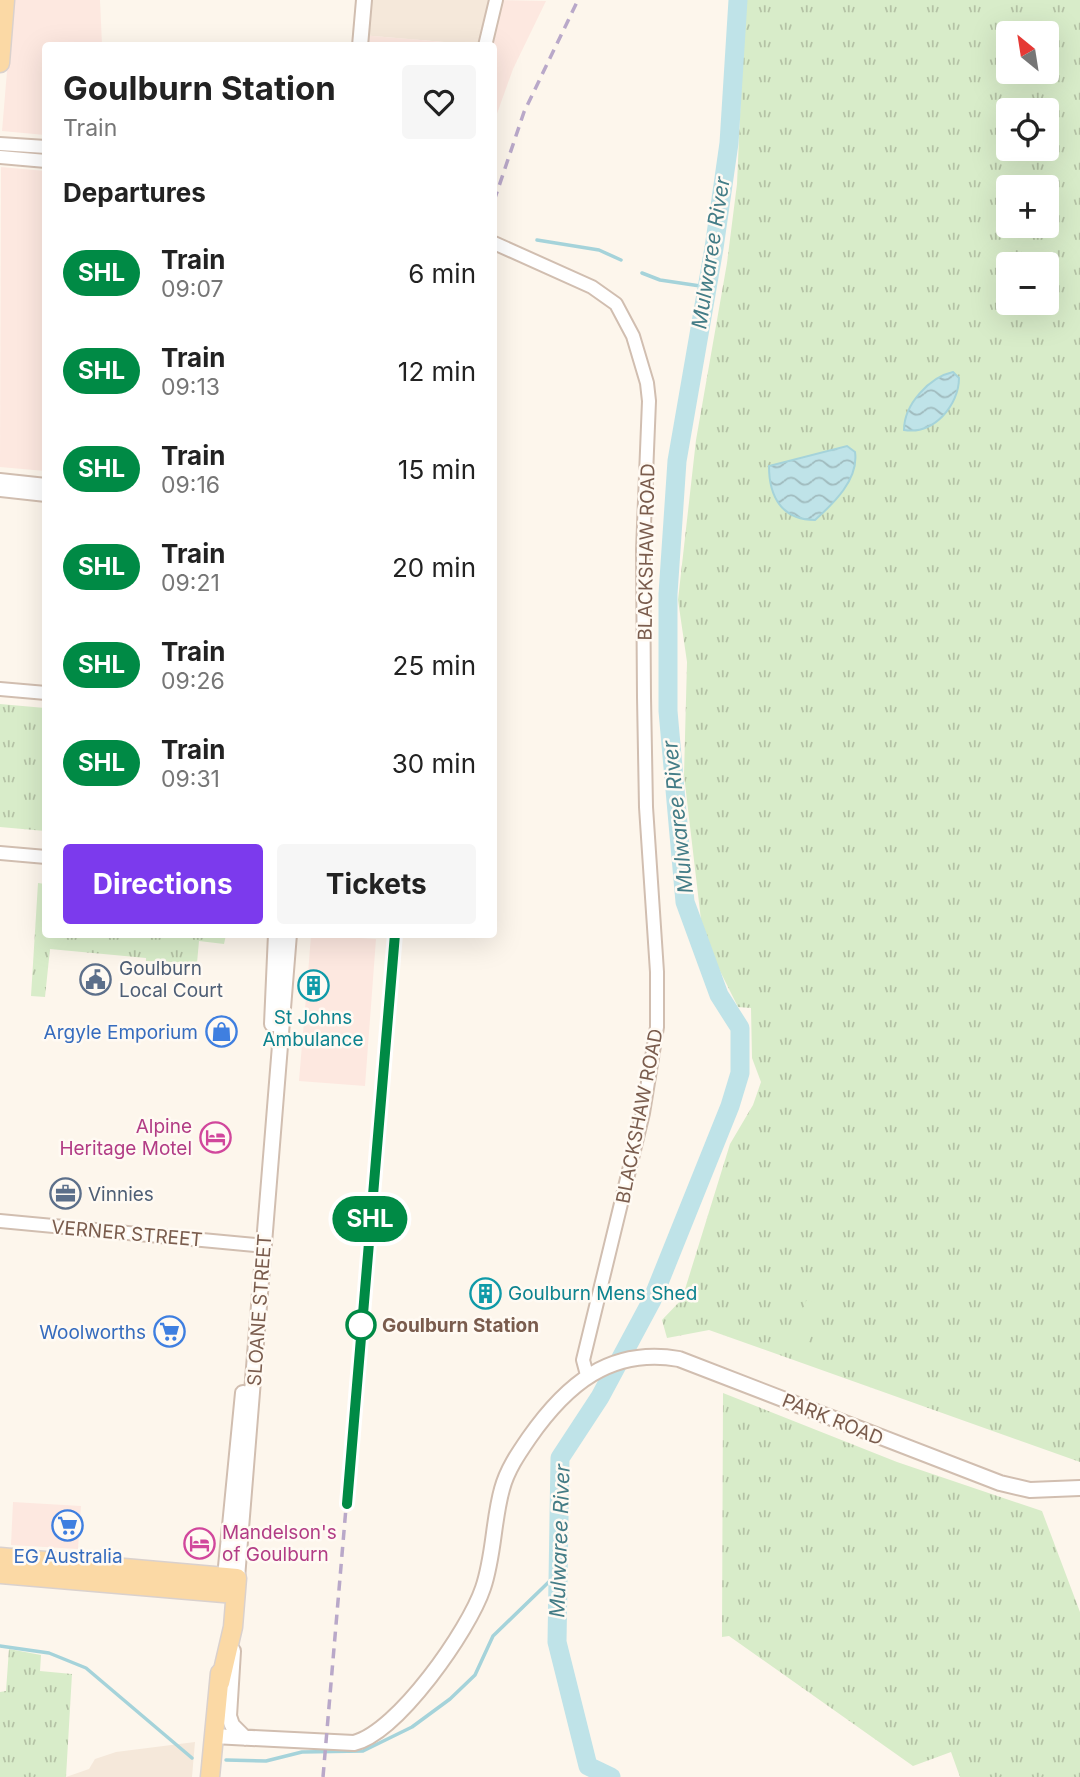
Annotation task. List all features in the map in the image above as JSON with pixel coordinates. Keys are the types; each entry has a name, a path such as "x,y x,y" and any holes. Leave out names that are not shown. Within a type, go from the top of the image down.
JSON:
{"main road":[{"path":"0,63 5,0"},
{"path":"0,1557 80,1572 230,1586"},
{"path":"0,1574 80,1572"},
{"name":"SLOANE STREET","path":"220,1683 233,1628 230,1586"},
{"name":"SLOANE STREET","path":"209,1777 230,1586"}],"street":[{"path":"360,42 363,0"},
{"path":"486,42 496,0"},
{"path":"0,144 42,147"},
{"path":"0,157 42,161"},
{"name":"BLACKSHAW ROAD","path":"497,244 592,287 619,308 631,330 642,364 649,411 644,531 644,697 647,820 657,972 657,1027 643,1113 583,1360 587,1375"},
{"name":"BLACKSHAW ROAD","path":"497,251 536,267 547,268"},
{"path":"0,480 42,485"},
{"path":"0,490 42,495"},
{"path":"0,689 42,693"},
{"path":"0,853 42,857"},
{"name":"SLOANE STREET","path":"230,1586 271,1049 286,938"},
{"name":"SLOANE STREET","path":"230,1586 286,938"},
{"name":"VERNER STREET","path":"0,1221 255,1245"},
{"name":"PARK ROAD","path":"587,1375 638,1359 668,1357 691,1363 1000,1483 1030,1490 1080,1488"},
{"path":"214,1736 354,1743 369,1738 397,1716 432,1671 477,1602 487,1574 502,1490 511,1466 563,1395 587,1375"},
{"path":"233,1628 229,1716 232,1725 245,1738"}],"shaded area":[{"path":"13,0 100,0 102,42 42,42 42,135 2,131"},
{"path":"364,0 496,0 481,42 444,42 361,35"},
{"path":"496,0 546,1 513,69 497,114 497,42 486,42"},
{"path":"361,35 444,42 360,42"},
{"path":"1,167 42,171 42,471 0,467"},
{"path":"311,938 376,939 365,1086 299,1081 306,997 319,997 321,975 308,974"},
{"name":"EG Australia","path":"13,1502 81,1506 78,1549 11,1545"},
{"path":"195,1742 192,1777 66,1777 89,1769 95,1759 116,1752"}],"green space":[{"path":"745,0 1080,0 1080,1462 709,1330 667,1338 662,1320 682,1299 730,1144 753,1105 761,1082 752,1058 751,1008 738,1007 703,937 684,775 687,662 678,600 696,440 727,263 737,184"},
{"path":"0,704 42,708 42,831 0,827"},
{"path":"38,883 42,884 42,938 225,938 224,944 199,941 197,963 146,961 146,958 50,949 45,997 31,996"},
{"path":"807,1299 823,1306 804,1354 788,1347"},
{"path":"723,1393 897,1462 1042,1511 1080,1612 1080,1777 960,1777 951,1752 913,1766 729,1636 722,1637"},
{"path":"9,1649 41,1655 40,1671 72,1674 66,1777 0,1777 0,1692 6,1691"}],"water":[{"path":"953,372 959,378 950,408 935,423 925,428 904,430 908,411 920,393 936,380"},
{"path":"847,446 855,452 853,472 844,490 815,520 794,516 780,505 772,488 769,466"}],"waterway":[{"name":"Mulwaree River","path":"611,1777 588,1766 557,1642 560,1458 600,1397 652,1300 730,1106 740,1073 740,1028 719,995 685,902 668,711 668,594 677,461 714,248 729,143 738,0"},
{"path":"537,240 599,250 621,260"},
{"path":"642,273 660,280 707,287"},
{"path":"226,1760 266,1761 302,1752 363,1751 412,1727 450,1699 475,1675 493,1636 558,1573"},
{"path":"0,1646 49,1653 86,1668 192,1758"}],"railway":[{"path":"497,192 524,112 578,0"},
{"path":"323,1777 395,938"}],"train":[{"name":"SHL","path":"347,1504 395,938"}],"place":[{"name":"Goulburn Local Court","path":"96,979"},
{"name":"St Johns Ambulance","path":"313,986"},
{"name":"Argyle Emporium","path":"221,1032"},
{"name":"Alpine Heritage Motel","path":"215,1137"},
{"name":"Vinnies","path":"65,1194"},
{"name":"Goulburn Mens Shed","path":"485,1293"},
{"name":"Goulburn Station","path":"361,1325"},
{"name":"Woolworths","path":"169,1332"},
{"name":"EG Australia","path":"68,1525"},
{"name":"Mandelson's of Goulburn","path":"199,1543"}]}
